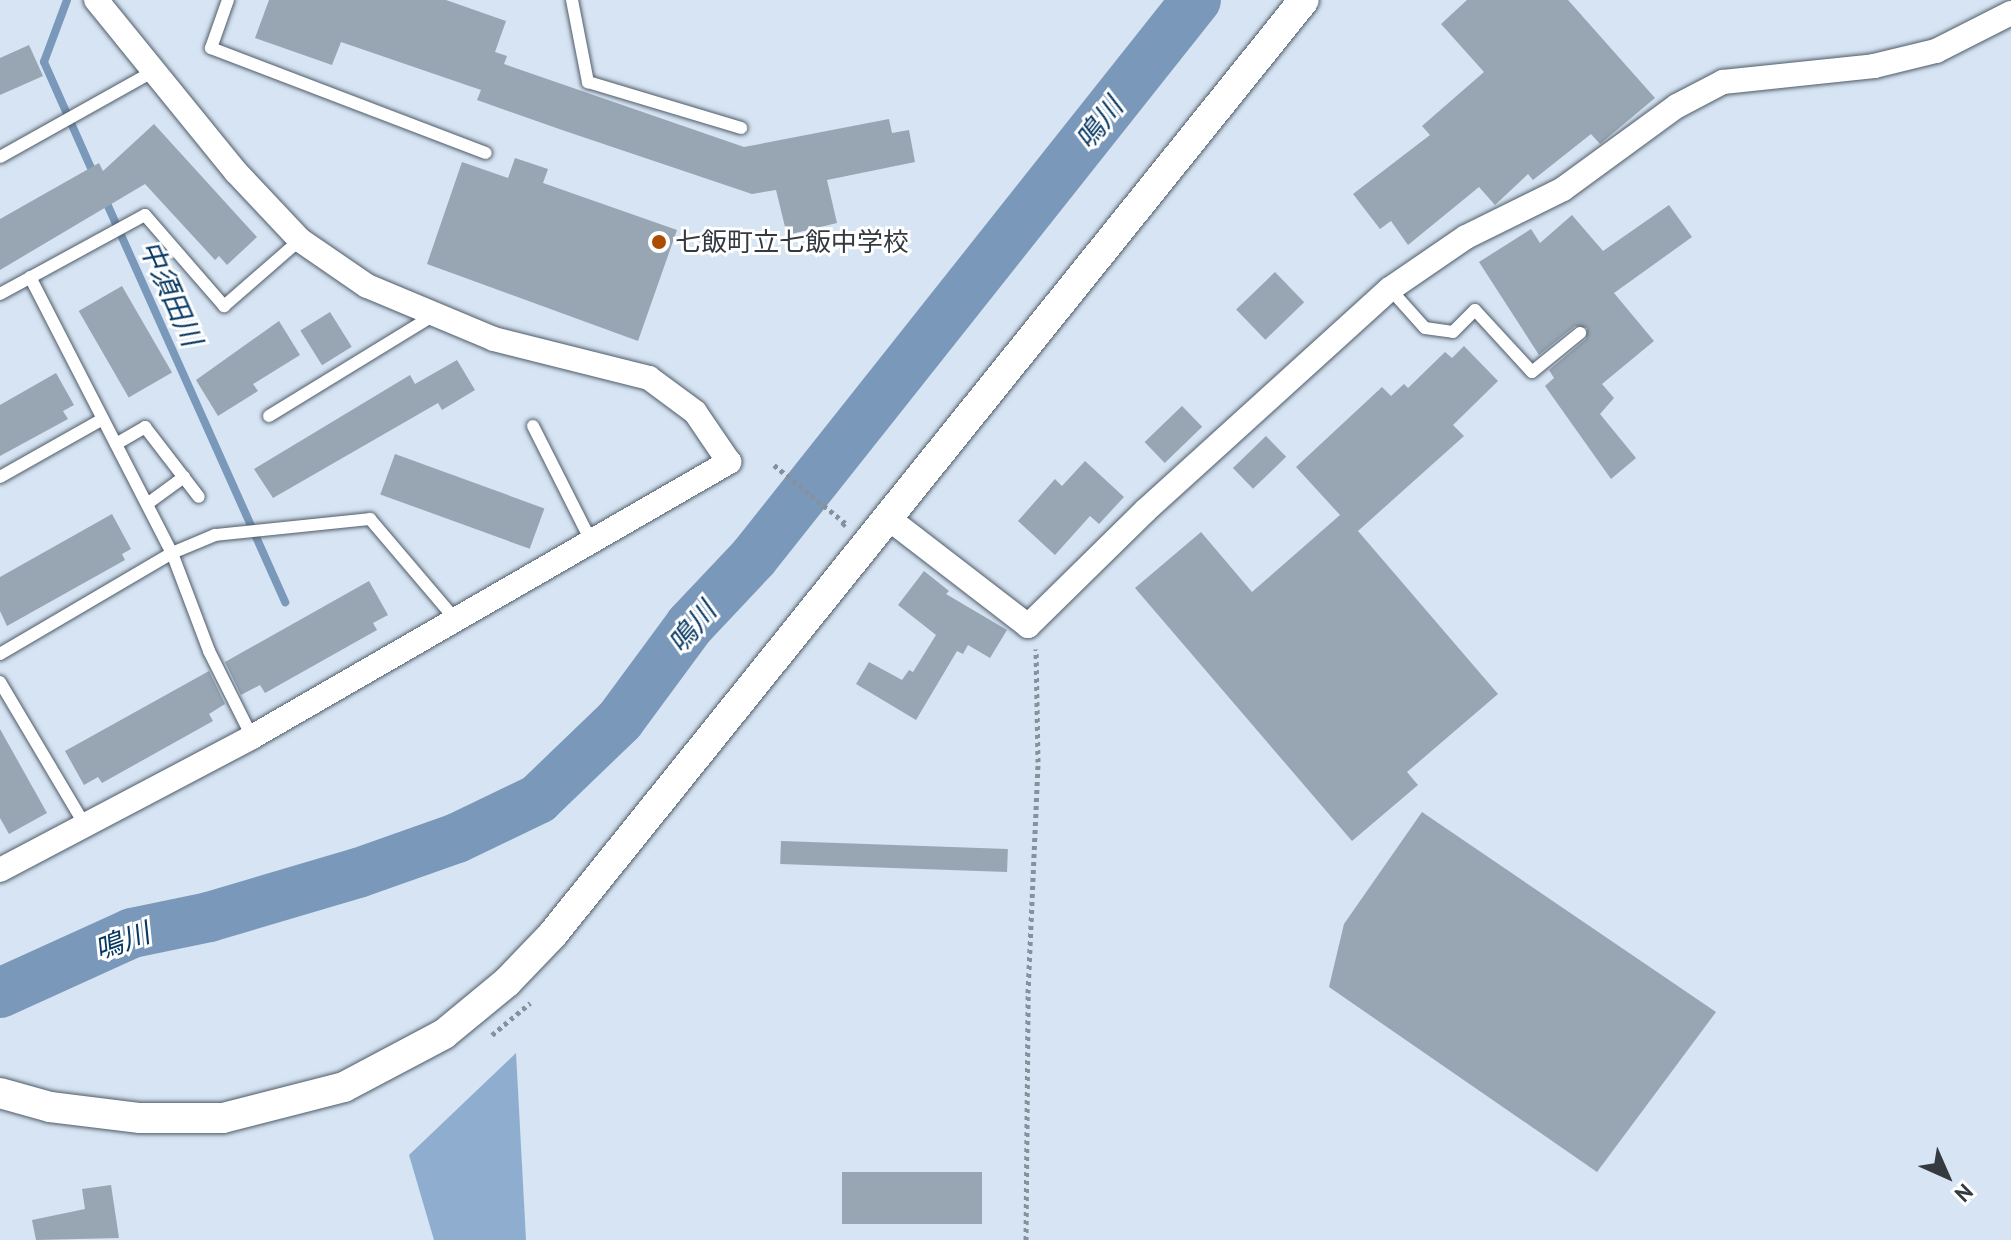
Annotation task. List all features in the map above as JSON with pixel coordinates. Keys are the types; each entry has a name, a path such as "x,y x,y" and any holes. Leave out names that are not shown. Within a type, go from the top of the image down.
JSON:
{"street":[{"path":"0,870 252,737 729,462 695,412 649,378 494,339 367,286 300,240 96,0"},
{"path":"0,1093 50,1107 140,1118 223,1118 344,1087 444,1034 507,982 553,934 1304,0"},
{"path":"888,518 1028,626 1146,510 1390,289 1466,237 1563,189 1677,106 1723,82 1874,66 1936,51 2011,13"}],"lane":[{"path":"228,0 211,48 486,153"},
{"path":"572,0 588,82 741,128"},
{"path":"0,157 154,71"},
{"path":"0,294 145,215 224,306 300,240"},
{"path":"30,277 172,553 209,651 252,737"},
{"path":"1390,289 1425,328 1453,332 1475,310 1532,372 1580,333"},
{"path":"269,416 434,315"},
{"path":"0,477 103,419"},
{"path":"533,426 591,541"},
{"path":"116,444 145,427 199,497"},
{"path":"147,504 184,477"},
{"path":"0,654 172,553 215,535 370,519 455,619"},
{"path":"0,682 85,825"}],"path":[{"path":"774,465 845,523 840,534 853,522"},
{"path":"1026,1240 1040,661 1028,626"}],"shaded area":[{"path":"516,1053 526,1240 434,1240 409,1155"}],"building":[{"path":"269,0 446,0 506,21 495,52 507,56 504,64 744,147 889,119 892,133 909,130 915,162 827,180 837,223 787,235 776,190 752,194 562,130 477,100 481,90 341,42 332,65 255,38"},
{"path":"1467,0 1568,0 1655,98 1600,144 1591,134 1533,180 1528,174 1495,205 1479,187 1408,245 1391,221 1380,229 1353,194 1430,135 1422,126 1484,72 1441,24"},
{"path":"29,45 43,76 0,95 0,58"},
{"path":"154,124 257,237 227,265 219,256 215,260 145,184 0,270 0,219 99,163 103,171"},
{"path":"515,158 548,169 543,183 677,230 638,341 427,264 462,162 508,178"},
{"path":"1669,205 1692,237 1614,293 1654,341 1602,384 1614,398 1600,414 1636,458 1611,479 1545,386 1554,378 1549,370 1586,339 1587,328 1575,326 1539,355 1479,262 1531,229 1540,243 1572,215 1603,251"},
{"path":"1275,272 1304,302 1265,340 1236,310"},
{"path":"122,286 172,373 129,398 79,311"},
{"path":"330,312 352,347 322,365 300,331"},
{"path":"279,321 300,355 253,384 258,391 218,416 196,380"},
{"path":"1464,346 1498,381 1453,425 1464,436 1358,531 1498,694 1407,772 1418,785 1352,841 1135,588 1201,532 1252,592 1340,515 1296,467 1382,387 1391,396 1404,384 1408,388 1445,352 1452,358"},
{"path":"457,360 475,390 442,410 438,403 273,498 254,469 410,375 415,384"},
{"path":"56,373 74,405 63,411 68,419 0,456 0,405"},
{"path":"1182,406 1202,427 1165,463 1145,442"},
{"path":"1266,436 1286,457 1253,489 1233,468"},
{"path":"395,454 544,508 530,549 380,494"},
{"path":"1085,461 1124,497 1099,524 1090,516 1055,555 1018,521 1055,479 1062,486"},
{"path":"112,514 131,549 122,554 125,560 7,626 0,611 0,577"},
{"path":"924,571 949,591 946,594 1007,630 990,658 968,645 963,654 957,651 916,720 856,684 869,662 902,680 909,670 913,672 936,635 898,605"},
{"path":"369,581 388,615 373,623 377,630 265,693 260,685 241,695 225,662"},
{"path":"209,671 225,704 209,714 213,721 102,783 98,777 84,785 65,751"},
{"path":"0,729 47,813 9,834 0,818"},
{"path":"1422,812 1716,1012 1597,1172 1329,987 1344,924"},
{"path":"781,841 1008,849 1007,872 780,864"},
{"path":"842,1172 982,1172 982,1224 842,1224"},
{"path":"111,1185 119,1238 36,1240 32,1220 85,1209 82,1189"}],"waterway":[{"name":"中須田川","path":"67,0 44,62 95,177"},
{"name":"鳴川","path":"0,993 132,933 209,917 358,873 457,838 538,799 620,720 690,625 754,557 1196,0"},
{"name":"中須田川","path":"104,197 285,602"}],"place":[{"name":"七飯町立七飯中学校","path":"659,242"}]}
